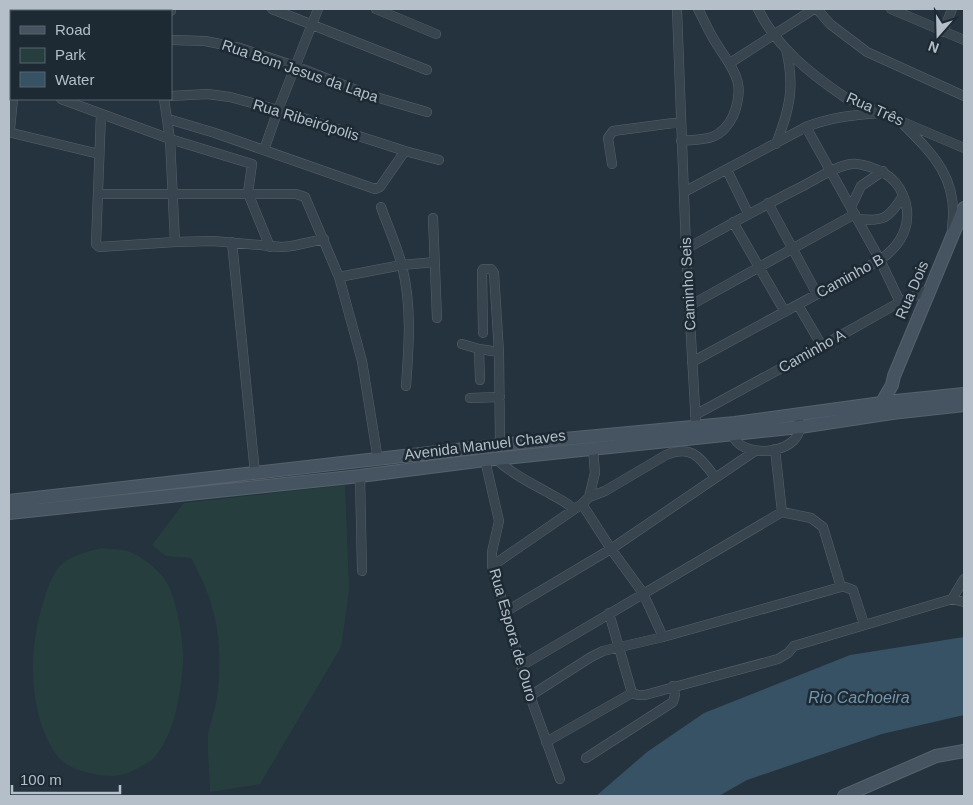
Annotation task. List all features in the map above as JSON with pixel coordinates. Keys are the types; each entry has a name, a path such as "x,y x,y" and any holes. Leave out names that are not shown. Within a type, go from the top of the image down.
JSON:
{"main road":[{"name":"Rua Dois","path":"881,404 892,385 894,376 964,208"},
{"path":"892,385 894,407"},
{"name":"Avenida Manuel Chaves","path":"9,513 360,476 593,448 798,421 894,407 964,394"},
{"name":"Avenida Manuel Chaves","path":"798,421 881,404 894,407 964,405"},
{"name":"Avenida Manuel Chaves","path":"9,501 500,446 696,420 735,429"},
{"path":"844,796 936,756 964,751"}],"street":[{"path":"272,9 427,70"},
{"path":"264,150 318,9"},
{"path":"376,9 436,34"},
{"name":"Caminho Seis","path":"676,9 686,250 696,420"},
{"path":"681,141 711,138 726,128 732,120 737,105 738,90 736,76 698,9"},
{"name":"Rua Três","path":"758,9 786,49 846,98 964,148"},
{"path":"730,63 815,9 830,24 867,52 964,96"},
{"path":"891,9 964,40"},
{"path":"943,32 952,9"},
{"name":"Rua Bom Jesus da Lapa","path":"172,40 205,41 240,48 295,66 370,95 427,112"},
{"path":"776,144 785,121 791,91 791,70 786,49"},
{"name":"Rua Ribeirópolis","path":"172,96 220,95 278,110 439,160"},
{"path":"13,100 10,129 12,133 99,154"},
{"path":"64,100 101,114 169,128 215,133 373,189 379,188 405,151"},
{"path":"164,100 169,128 175,242"},
{"path":"684,192 806,127 825,119 882,113"},
{"path":"101,114 96,244 99,247 175,242 232,242 270,247 292,246 324,239"},
{"path":"898,119 927,147 949,181 954,213 950,241"},
{"path":"612,164 608,138 612,132 681,122"},
{"path":"806,127 880,260 900,302"},
{"path":"169,128 252,164 248,193 270,247"},
{"name":"Caminho B","path":"686,250 748,213 830,171 851,164 859,164 883,172 891,177 903,196 907,214 904,230 892,252 692,362"},
{"path":"727,170 748,213"},
{"path":"689,306 794,249 854,213 861,186 883,172"},
{"path":"98,194 248,193 296,194 305,197 339,277 362,361 378,460"},
{"path":"854,213 871,221 880,220 889,216 903,196"},
{"path":"768,203 818,294"},
{"path":"381,208 402,265 408,303 409,328 406,386"},
{"path":"432,218 437,318"},
{"path":"733,222 785,312"},
{"path":"232,242 255,473"},
{"path":"339,277 402,265 434,262"},
{"path":"483,333 482,270 490,268 494,273 499,352 500,446"},
{"name":"Caminho A","path":"696,420 900,302 929,290"},
{"path":"798,305 822,346"},
{"path":"462,344 499,352"},
{"path":"479,349 480,380"},
{"path":"470,398 500,397"},
{"path":"735,429 736,441 742,446 755,451 775,450 793,441 798,435 798,421"},
{"path":"589,497 595,473 593,448"},
{"path":"492,566 578,507 589,497 605,491 666,454 684,450 698,456 716,477"},
{"path":"775,450 782,512"},
{"path":"505,612 610,549 755,451"},
{"path":"491,459 550,494 578,507 643,593 663,637"},
{"name":"Rua Espora de Ouro","path":"491,459 499,522 492,552 492,566 530,696 560,779"},
{"path":"360,476 362,571"},
{"path":"521,666 782,512 811,518 824,527 840,587"},
{"path":"952,599 964,579"},
{"path":"530,696 591,656 603,651 663,637 840,587 853,590 864,624"},
{"path":"546,742 632,693 642,695 778,659 788,653 794,646 952,599 964,602"},
{"path":"609,613 632,693"},
{"path":"586,758 673,702 675,695 673,686"}],"green space":[{"path":"345,485 349,591 341,647 260,784 210,792 208,735 217,698 220,660 216,625 207,592 191,558 166,556 152,545 184,503"},
{"path":"101,548 124,550 135,554 151,565 164,578 176,606 183,653 181,686 176,712 161,748 154,758 133,771 112,776 80,770 61,761 48,740 40,721 33,680 35,638 52,578 60,566 69,559"}],"water":[{"name":"Rio Cachoeira","path":"964,637 964,715 882,734 747,780 719,796 596,796 647,752 704,713 850,655"}]}
